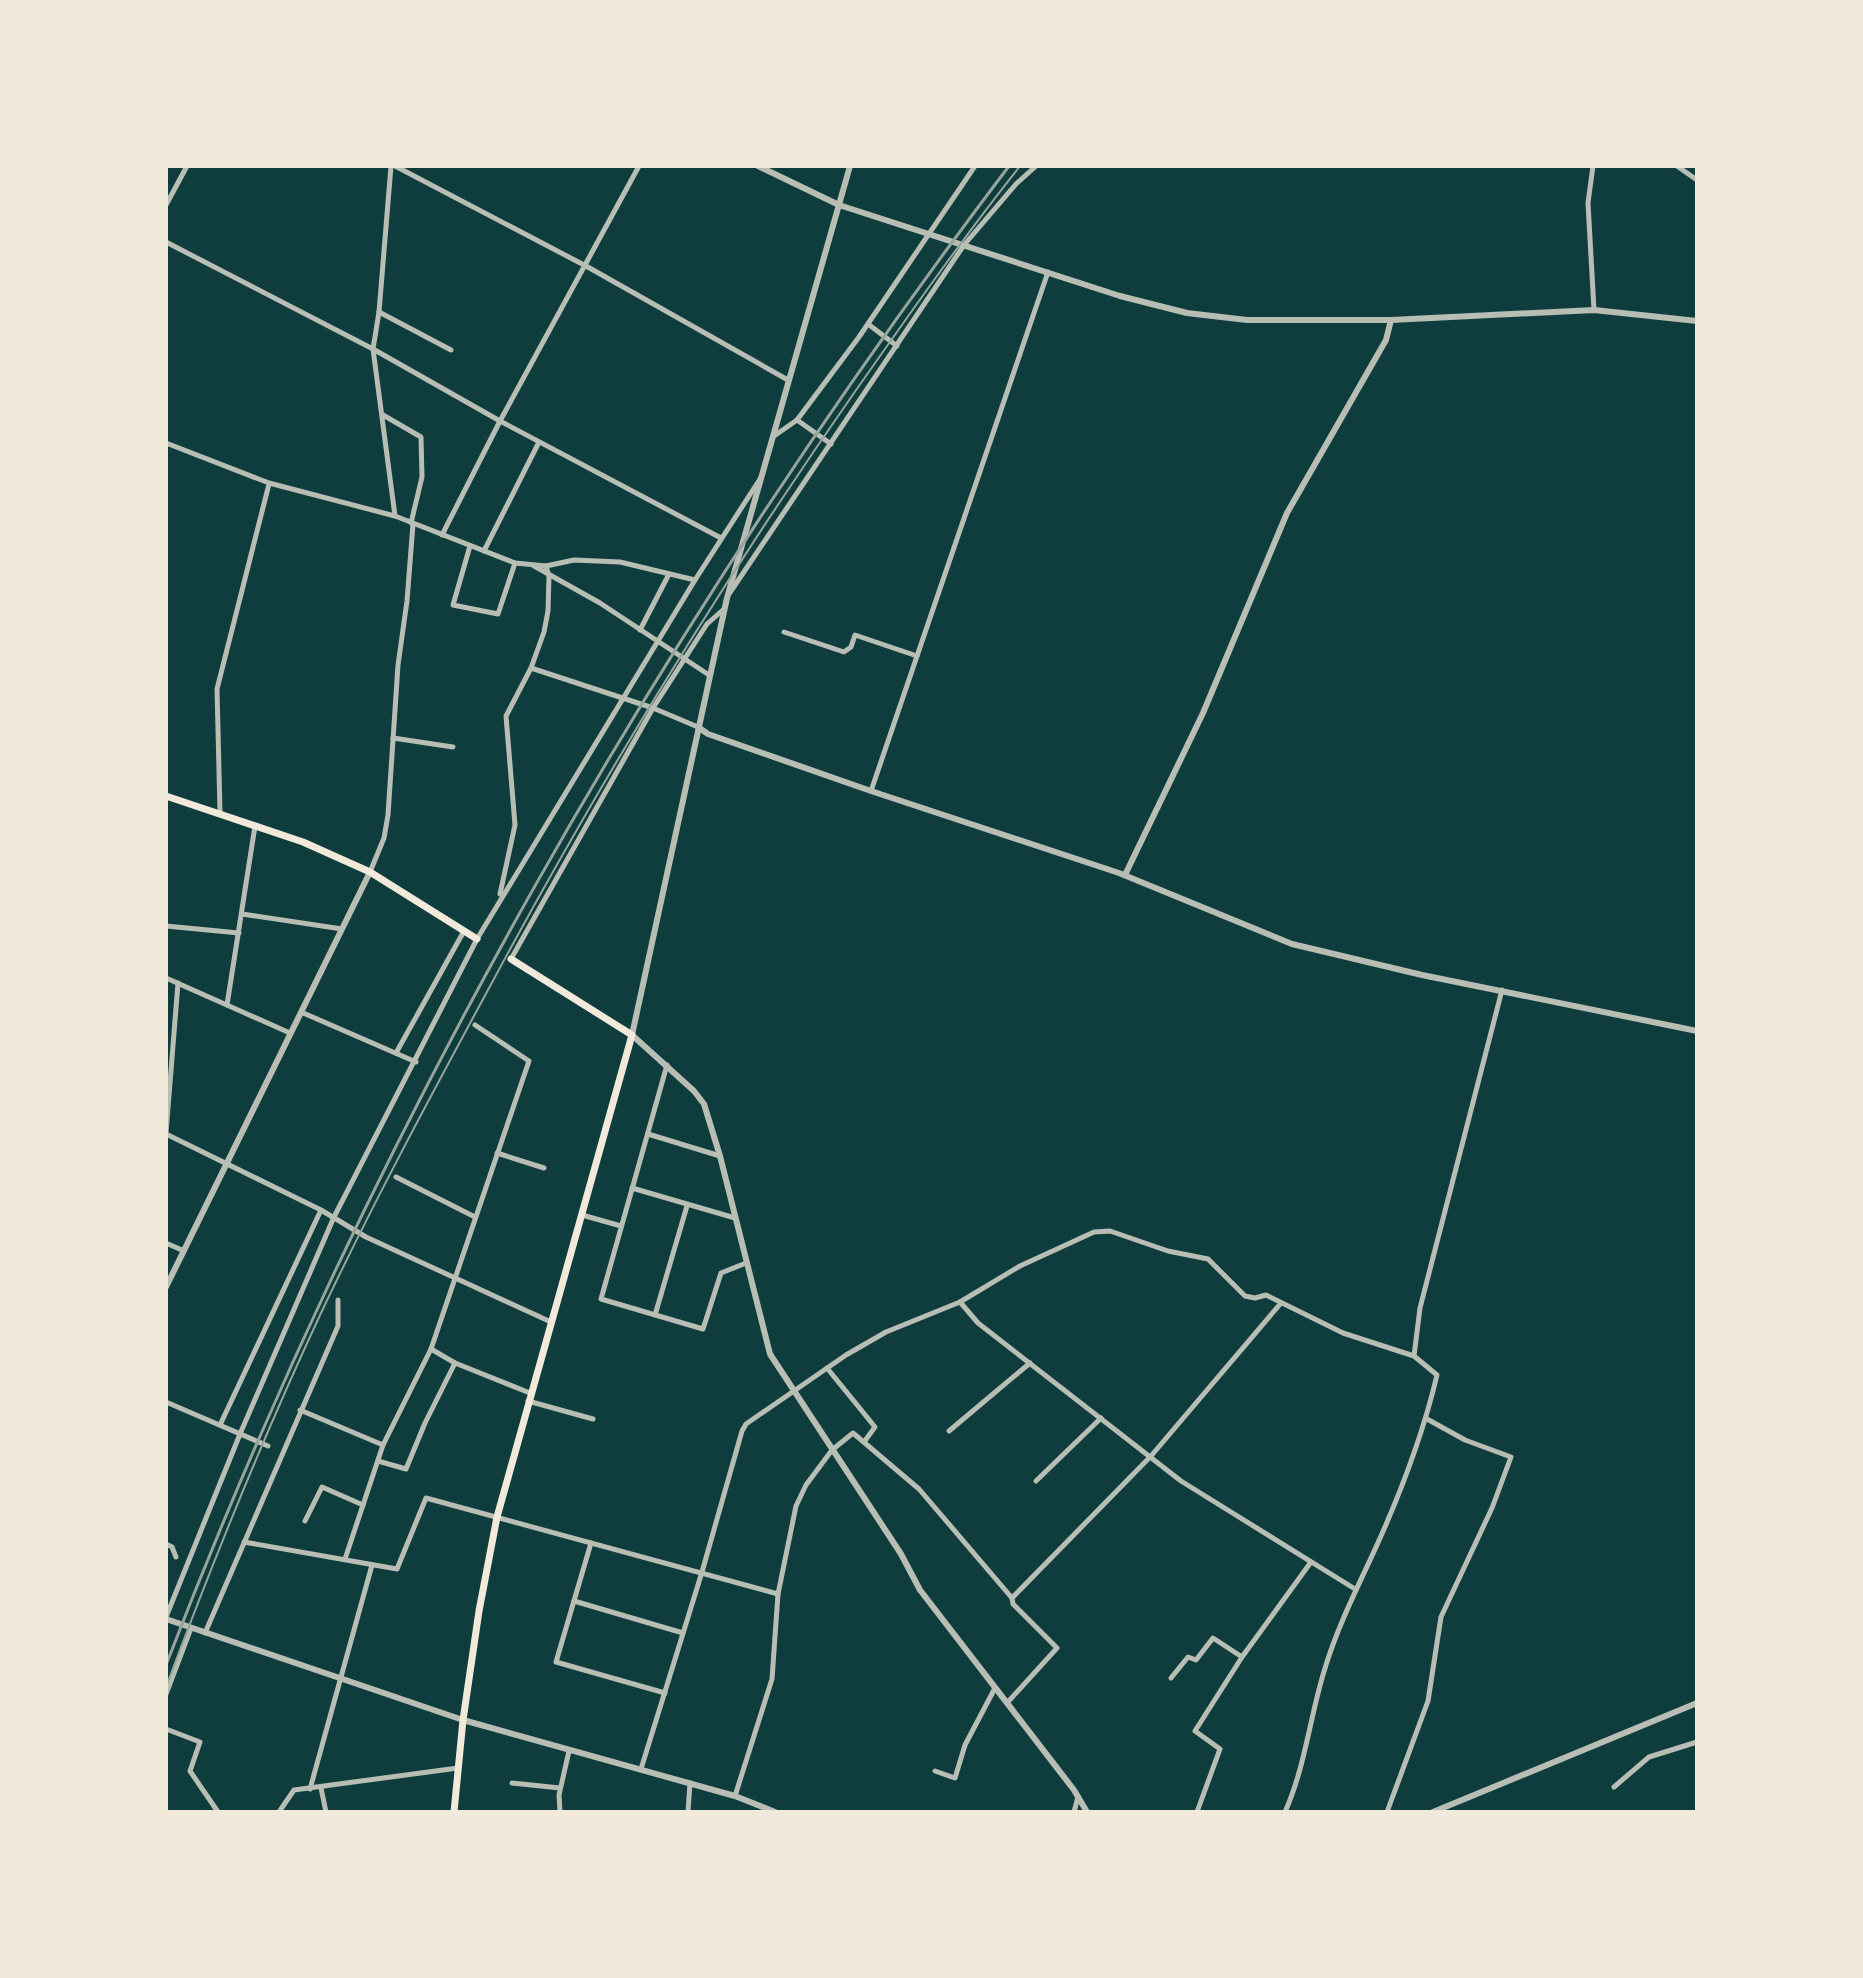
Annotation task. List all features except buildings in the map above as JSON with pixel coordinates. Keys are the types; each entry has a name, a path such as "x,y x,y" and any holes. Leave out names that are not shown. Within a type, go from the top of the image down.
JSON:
{"main road":[{"path":"166,796 303,842 370,872 477,939"},
{"path":"454,1812 463,1720 497,1517 632,1035 511,959"}],"street":[{"path":"166,205 187,166"},
{"path":"395,516 373,349 393,166 586,266 788,380"},
{"path":"442,535 500,421 639,166"},
{"path":"758,166 839,205 1147,304 1217,318 1391,320 1594,310 1697,321"},
{"path":"850,166 724,608 632,1035 667,1065 704,1104 770,1354 901,1554 920,1590 1087,1812"},
{"path":"773,436 797,420 868,324 975,166"},
{"path":"727,598 964,245 1016,184 1036,166"},
{"path":"1593,166 1588,203 1594,310"},
{"path":"1677,166 1697,180"},
{"path":"166,242 373,349 500,421 721,538"},
{"path":"871,791 1048,272"},
{"path":"379,312 451,350"},
{"path":"1125,875 1203,713 1287,513 1386,340 1391,320"},
{"path":"868,324 897,346"},
{"path":"166,1287 384,838 412,523 422,477 421,437 383,415"},
{"path":"797,420 831,444"},
{"path":"484,551 539,442"},
{"path":"166,443 269,483 395,516 515,563 546,566 574,560 620,562 695,580"},
{"path":"763,474 657,641 477,939 334,1217 240,1434 166,1618 463,1720 735,1796 775,1812"},
{"path":"220,812 217,689 269,483"},
{"path":"470,546 453,605 498,614 515,563"},
{"path":"533,566 600,603 709,675"},
{"path":"498,901 515,825 506,716 531,668 544,632 549,576 546,566"},
{"path":"640,630 669,574"},
{"path":"511,959 653,708 707,624 724,608"},
{"path":"784,632 844,652 851,647 855,635 917,656"},
{"path":"531,668 653,708 708,734 871,791 1125,875 1292,944 1422,975 1697,1031"},
{"path":"393,738 453,747"},
{"path":"227,1005 255,825"},
{"path":"242,914 342,929"},
{"path":"166,926 239,933"},
{"path":"396,1053 465,931"},
{"path":"166,978 290,1033"},
{"path":"178,983 166,1133 321,1210 366,1237 551,1322"},
{"path":"1414,1356 1420,1308 1502,990"},
{"path":"301,1012 416,1062"},
{"path":"345,1559 383,1445 431,1349 529,1061 475,1025"},
{"path":"667,1065 601,1299 703,1329 721,1273 746,1263"},
{"path":"648,1134 720,1156"},
{"path":"497,1153 544,1168"},
{"path":"396,1177 475,1217"},
{"path":"632,1188 735,1218"},
{"path":"655,1315 687,1206"},
{"path":"220,1425 321,1210"},
{"path":"582,1215 621,1226"},
{"path":"641,1769 746,1424 886,1332 960,1302 1020,1266 1094,1232 1110,1231 1168,1251 1208,1259 1245,1296 1255,1298 1266,1295 1343,1333 1414,1356 1437,1375 1427,1419 1382,1535 1355,1589 1325,1666 1302,1766 1285,1812"},
{"path":"166,1243 184,1251"},
{"path":"205,1633 338,1326 338,1300"},
{"path":"960,1302 978,1323 1181,1481 1355,1589"},
{"path":"1012,1598 1151,1456 1281,1303"},
{"path":"431,1349 529,1397 593,1419"},
{"path":"378,1461 406,1469 455,1363"},
{"path":"949,1431 1030,1363"},
{"path":"827,1368 875,1427 864,1442"},
{"path":"166,1402 268,1446"},
{"path":"300,1410 383,1445"},
{"path":"1036,1481 1101,1418"},
{"path":"1387,1812 1428,1701 1441,1617 1492,1508 1511,1457 1465,1440 1427,1419"},
{"path":"735,1796 772,1679 778,1594 796,1506 806,1485 832,1450 853,1433 919,1489 1012,1598 1013,1604 1057,1648 1007,1703"},
{"path":"305,1521 322,1487 363,1505"},
{"path":"244,1542 397,1569 426,1498 778,1594"},
{"path":"591,1543 556,1662 665,1693"},
{"path":"166,1544 172,1547 176,1557"},
{"path":"1197,1812 1220,1749 1195,1731 1242,1657 1311,1562"},
{"path":"310,1789 372,1565"},
{"path":"574,1601 683,1633"},
{"path":"166,1694 191,1628"},
{"path":"1171,1678 1188,1657 1196,1660 1213,1638 1242,1657"},
{"path":"935,1771 955,1778 965,1745 995,1688"},
{"path":"1433,1812 1449,1809 1697,1703"},
{"path":"166,1729 200,1742 190,1771 218,1812"},
{"path":"1614,1787 1649,1757 1697,1742"},
{"path":"560,1812 560,1788 569,1751"},
{"path":"279,1812 294,1790 458,1768"},
{"path":"512,1783 560,1788"},
{"path":"688,1812 690,1783"},
{"path":"321,1788 326,1812"},
{"path":"1074,1812 1078,1797"}],"tram line":[{"path":"166,1687 240,1498 321,1313 406,1144 578,827 711,607 805,464 956,250 1020,166"}],"railway":[{"path":"166,1665 247,1465 336,1269 432,1075 535,886 644,700 760,518 882,340 1009,166"}]}
